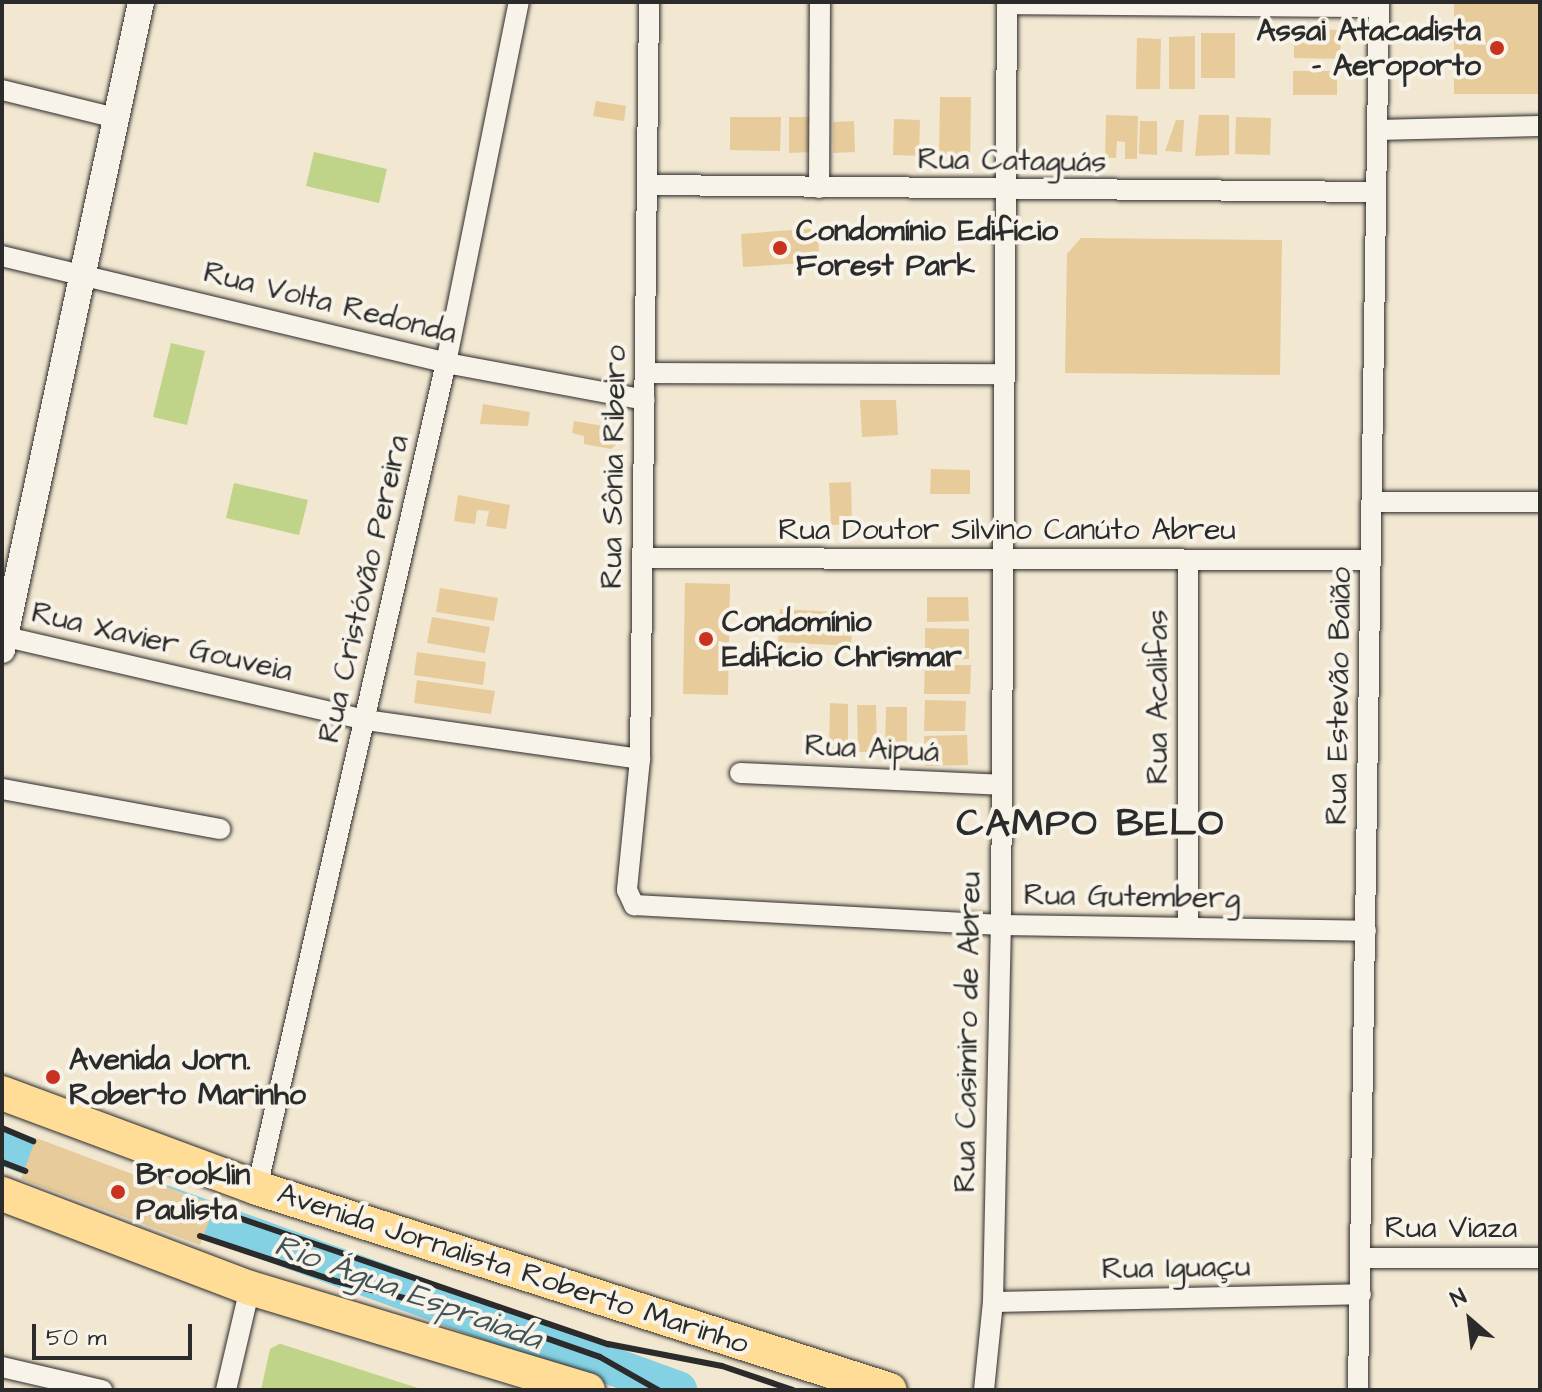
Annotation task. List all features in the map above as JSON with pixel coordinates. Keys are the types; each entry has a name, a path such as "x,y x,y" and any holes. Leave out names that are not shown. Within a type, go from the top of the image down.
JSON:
{"main road":[{"name":"Avenida Jornalista Roberto Marinho","path":"2,1093 257,1188 890,1390"},
{"path":"2,1194 250,1288 588,1390"}],"street":[{"path":"3,641 77,272 141,2"},
{"name":"Rua Cristóvão Pereira","path":"257,1188 446,363 519,2"},
{"name":"Rua Sônia Ribeiro","path":"649,2 640,759 627,890 634,905 658,912"},
{"path":"819,188 820,2"},
{"path":"1007,3 1379,5"},
{"name":"Rua Casimiro de Abreu","path":"984,1390 993,1302 1001,925 1007,3"},
{"name":"Rua Estevão Baião","path":"1358,1390 1379,5"},
{"path":"2,90 112,117"},
{"path":"1377,130 1540,126"},
{"name":"Rua Cataguás","path":"647,185 1006,192 1376,192"},
{"name":"Rua Volta Redonda","path":"2,256 446,363 645,400"},
{"path":"646,373 1005,374"},
{"path":"1372,502 1540,502"},
{"name":"Rua Doutor Silvino Canúto Abreu","path":"643,558 1188,563 1371,560"},
{"name":"Rua Acalifas","path":"1188,563 1188,927"},
{"name":"Rua Xavier Gouveia","path":"3,641 366,720 640,759"},
{"name":"Rua Aipuá","path":"740,773 1002,785"},
{"path":"2,789 220,829"},
{"name":"Rua Gutemberg","path":"658,912 1001,925 1366,931"},
{"name":"Rua Viaza","path":"1361,1258 1540,1258"},
{"path":"226,1390 250,1288"},
{"name":"Rua Iguaçu","path":"993,1302 1361,1294"},
{"path":"2,1367 102,1390"}],"green space":[{"path":"314,152 387,169 379,203 306,186"},
{"path":"171,343 205,351 187,425 153,417"},
{"path":"234,483 308,500 299,535 226,518"},
{"path":"279,1344 424,1390 261,1390 270,1349"}],"building":[{"name":"Assai Atacadista - Aeroporto","path":"1454,2 1540,2 1540,94 1454,94"},
{"path":"1294,29 1341,30 1340,59 1294,58"},
{"path":"1201,33 1235,33 1235,78 1201,78"},
{"path":"1195,36 1195,89 1169,89 1169,37"},
{"path":"1137,38 1161,39 1160,89 1136,89"},
{"path":"1293,71 1337,71 1337,95 1293,95"},
{"path":"940,97 971,97 970,161 939,161"},
{"path":"596,101 626,106 624,121 593,116"},
{"path":"1106,115 1138,116 1137,159 1125,159 1125,142 1117,141 1116,158 1105,158"},
{"path":"1199,115 1229,115 1229,155 1195,156"},
{"path":"730,117 781,117 780,151 730,150"},
{"path":"789,117 813,117 813,152 789,153"},
{"path":"1236,117 1271,118 1270,155 1235,154"},
{"path":"894,119 920,120 919,156 893,155"},
{"path":"1176,120 1184,120 1182,152 1165,151"},
{"path":"854,121 855,152 833,153 833,122"},
{"path":"1140,121 1157,121 1157,155 1139,154"},
{"name":"Condomínio Edifício Forest Park","path":"817,228 820,262 743,267 741,234"},
{"path":"1081,238 1282,240 1280,375 1065,373 1067,254"},
{"path":"860,400 896,400 898,435 862,437"},
{"path":"483,404 530,412 528,426 480,424"},
{"path":"574,421 615,428 619,442 611,449 584,444 584,436 572,433"},
{"path":"931,469 970,470 970,494 930,494"},
{"path":"851,482 852,524 831,525 829,483"},
{"path":"458,495 510,505 506,529 486,526 489,511 477,510 475,524 454,521"},
{"name":"Condomínio Edifício Chrismar","path":"685,583 730,584 728,695 683,694"},
{"path":"440,588 498,598 494,621 436,612"},
{"path":"927,597 968,597 969,621 927,622"},
{"path":"780,609 853,613 851,646 778,642"},
{"path":"432,617 490,627 485,653 427,643"},
{"path":"925,628 969,629 969,659 925,658"},
{"path":"417,652 486,662 483,685 414,675"},
{"path":"925,665 971,665 970,694 924,694"},
{"path":"417,680 495,691 491,714 414,703"},
{"path":"925,700 966,701 965,731 924,731"},
{"path":"830,703 848,704 848,751 829,750"},
{"path":"857,705 876,705 877,752 858,752"},
{"path":"886,707 907,707 907,754 885,754"},
{"path":"967,735 968,765 925,766 924,736"},
{"name":"Brooklin Paulista","path":"36,1138 215,1205 200,1245 21,1179"}],"waterway":[{"name":"Rio Água Espraiada","path":"2,1146 77,1174"},
{"name":"Rio Água Espraiada","path":"161,1203 678,1390"}],"railway":[{"path":"2,1128 33,1141"},
{"path":"2,1162 25,1171"},
{"path":"210,1208 608,1344 722,1366 793,1390"},
{"path":"200,1236 335,1281 494,1320 600,1357 658,1390"}],"place":[{"name":"Assai Atacadista - Aeroporto","path":"1497,48"},
{"name":"Condomínio Edifício Forest Park","path":"780,248"},
{"name":"Condomínio Edifício Chrismar","path":"706,639"},
{"name":"Avenida Jorn. Roberto Marinho","path":"53,1077"},
{"name":"Brooklin Paulista","path":"118,1192"}],"district":[{"name":"CAMPO BELO","path":"1091,825"}]}
